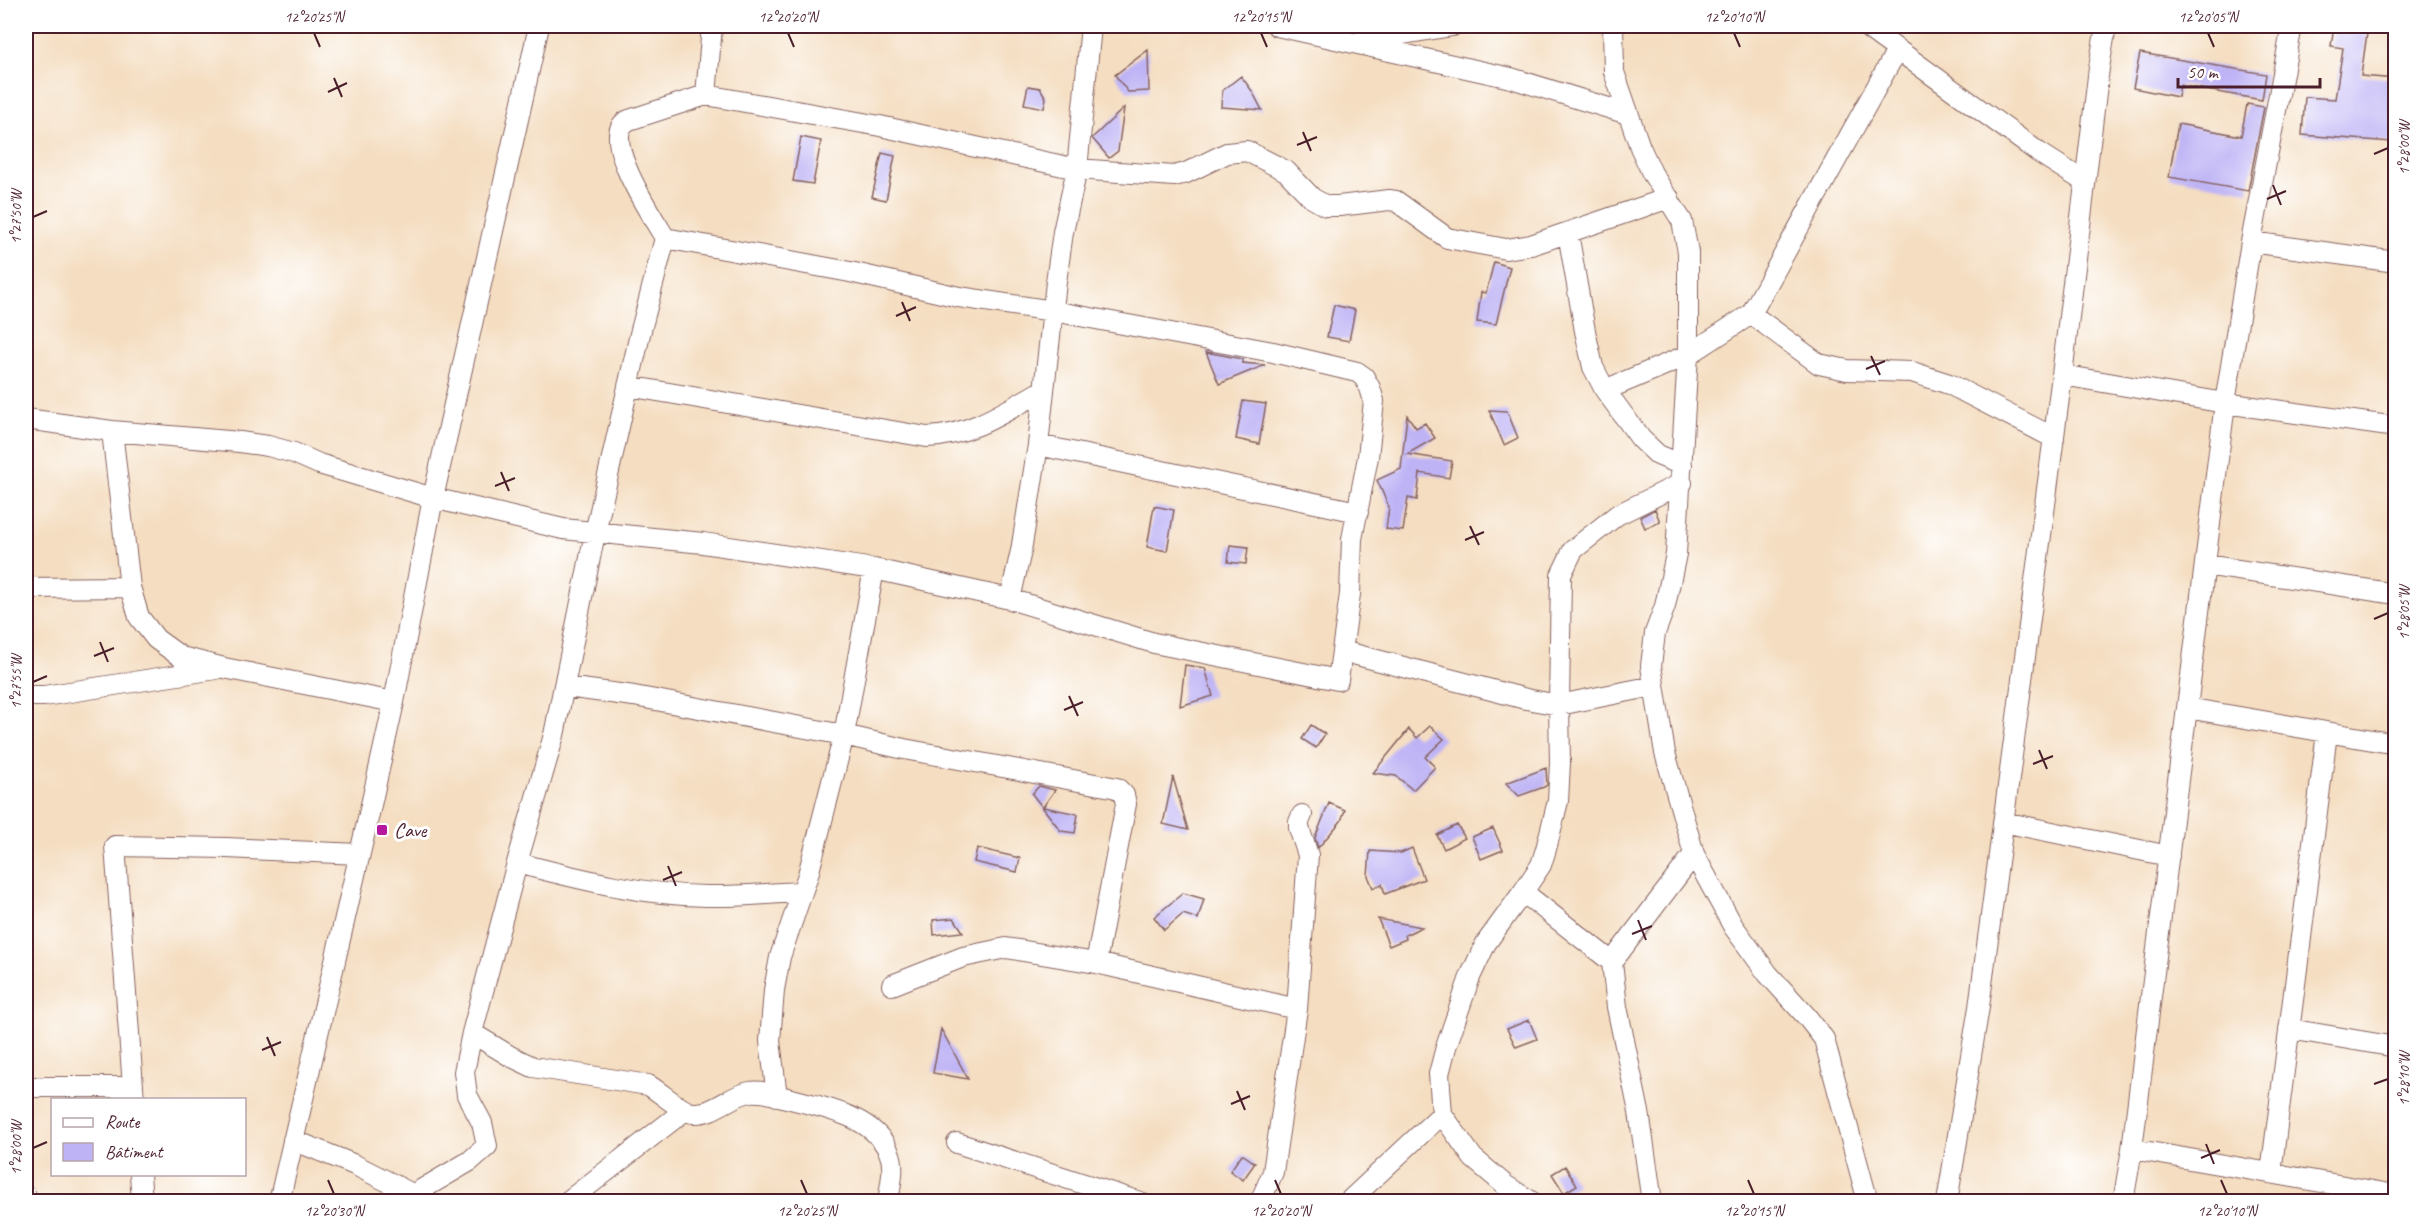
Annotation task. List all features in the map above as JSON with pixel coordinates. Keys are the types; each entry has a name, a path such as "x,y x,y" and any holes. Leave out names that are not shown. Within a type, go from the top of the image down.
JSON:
{"street":[{"path":"279,1202 394,702 433,498 539,26"},
{"path":"706,95 712,26"},
{"path":"1010,599 1021,551 1038,445 1063,232 1077,168 1080,120 1090,57 1091,26"},
{"path":"1277,26 1511,78 1628,114"},
{"path":"1349,42 1452,26"},
{"path":"1613,26 1614,72 1652,173 1682,221 1688,252 1688,355 1676,554 1665,606 1655,633 1651,666 1665,753 1694,854 1733,926 1768,975 1808,1017 1824,1039 1868,1202"},
{"path":"1865,26 2038,152 2085,182"},
{"path":"1947,1202 1979,1007 2106,26"},
{"path":"2123,1202 2132,1149 2225,403 2251,242 2292,26"},
{"path":"1605,390 1688,355 1751,314 1897,50"},
{"path":"293,1140 355,1165 421,1198 486,1146 482,1123 467,1095 464,1072 472,1033 517,863 544,775 566,687 595,533 628,386 665,238 639,195 625,165 620,149 621,127 624,122 706,95 880,126 1077,168 1174,176 1186,173 1227,153 1246,151 1286,171 1312,198 1326,206 1396,201 1447,238 1506,249 1531,245 1669,198"},
{"path":"1568,232 1593,367 1605,390 1641,439 1682,474"},
{"path":"26,419 112,431 268,446 294,453 319,464 433,498 563,528 703,543 874,569 1010,599 1154,642 1338,680 1350,594 1352,539 1368,457 1374,401 1364,377 1357,372 1273,352 1053,311 959,297 850,272 665,238"},
{"path":"2251,242 2396,262"},
{"path":"1751,314 1819,364 1847,370 1912,372 1949,384 2054,438"},
{"path":"2062,375 2225,403 2396,427"},
{"path":"628,386 927,437 946,436 966,431 1043,390"},
{"path":"112,431 130,587 140,617 156,639 181,657 224,668 394,702"},
{"path":"1038,445 1358,512"},
{"path":"1532,1202 1505,1185 1473,1158 1442,1114 1439,1074 1470,977 1486,942 1523,892 1543,857 1557,801 1560,764 1558,705 1561,575 1573,550 1617,515 1682,474"},
{"path":"2205,565 2396,594"},
{"path":"777,1096 770,1041 771,1012 780,957 802,892 844,735 874,569"},
{"path":"26,588 130,587"},
{"path":"1342,651 1526,699 1558,705 1654,686"},
{"path":"26,696 44,696 224,668"},
{"path":"566,687 634,696 1117,788 1124,795 1126,804 1096,963"},
{"path":"2187,708 2396,744"},
{"path":"2271,1173 2327,733"},
{"path":"1260,1202 1273,1172 1297,1009 1308,855 1299,828 1302,815"},
{"path":"2003,822 2169,856"},
{"path":"26,1087 133,1093 115,846 359,854"},
{"path":"1652,1202 1639,1112 1617,1007 1612,962 1694,854"},
{"path":"517,863 625,889 682,895 709,897 802,892"},
{"path":"1523,892 1612,962"},
{"path":"892,985 963,957 1006,948 1096,963 1297,1009"},
{"path":"2289,1029 2396,1047"},
{"path":"472,1033 533,1067 648,1085 661,1091 684,1111 694,1113 707,1111 750,1092 763,1092 837,1112 854,1119 880,1136 893,1164 888,1202"},
{"path":"567,1202 593,1193 684,1111"},
{"path":"1348,1202 1442,1114"},
{"path":"957,1143 1140,1202"},
{"path":"2132,1149 2396,1194"},
{"path":"140,1176 142,1202"},
{"path":"26,1196 27,1202"}],"building":[{"path":"2334,26 2368,26 2361,76 2396,79 2396,134 2392,142 2302,135 2305,97 2335,99 2343,48 2331,46"},
{"path":"1148,50 1149,91 1128,92 1115,75"},
{"path":"2140,53 2266,74 2262,100 2180,85 2178,97 2133,88"},
{"path":"1241,76 1262,110 1221,107 1222,91"},
{"path":"1028,86 1040,88 1046,98 1044,108 1024,104"},
{"path":"2247,104 2264,107 2248,191 2169,177 2178,124 2241,136"},
{"path":"1124,108 1118,151 1109,158 1092,138"},
{"path":"801,137 821,141 813,184 793,181"},
{"path":"882,153 895,156 886,200 872,197"},
{"path":"1494,262 1510,267 1496,324 1477,322 1481,292 1486,293"},
{"path":"1334,305 1355,310 1349,341 1327,337"},
{"path":"1206,352 1243,359 1242,363 1265,365 1219,384"},
{"path":"1243,401 1266,404 1259,444 1236,439"},
{"path":"1489,410 1507,411 1518,438 1504,445"},
{"path":"1407,415 1416,428 1425,423 1435,438 1407,454 1452,461 1449,478 1420,473 1417,500 1408,498 1403,531 1386,529 1389,507 1377,480 1401,469"},
{"path":"1154,506 1174,510 1167,551 1147,547"},
{"path":"1655,509 1660,522 1645,528 1640,517"},
{"path":"1230,545 1248,547 1246,564 1228,562"},
{"path":"1185,665 1205,668 1213,696 1180,706"},
{"path":"1311,725 1325,734 1316,748 1302,739"},
{"path":"1430,726 1444,739 1425,757 1435,767 1413,790 1396,776 1373,773 1409,729 1417,738"},
{"path":"1546,768 1547,785 1544,787 1519,796 1506,783"},
{"path":"1173,777 1188,830 1163,824"},
{"path":"1039,786 1055,790 1043,807 1078,814 1075,833 1061,831 1032,794"},
{"path":"1329,803 1345,810 1341,821 1318,848 1315,838"},
{"path":"1457,825 1465,838 1444,849 1437,835"},
{"path":"1493,828 1503,850 1481,859 1472,837"},
{"path":"977,848 1020,858 1017,872 974,862"},
{"path":"1412,848 1424,879 1385,894 1382,884 1373,888 1368,876 1370,851 1401,853"},
{"path":"1183,893 1204,899 1198,919 1183,914 1164,930 1154,917"},
{"path":"954,918 963,932 934,935 933,920"},
{"path":"1378,919 1422,927 1405,935 1406,939 1389,946"},
{"path":"1529,1020 1537,1039 1516,1047 1507,1029"},
{"path":"941,1029 968,1079 933,1073"},
{"path":"1242,1154 1255,1163 1243,1180 1230,1171"},
{"path":"1565,1166 1577,1185 1564,1193 1552,1174"}],"place":[{"name":"Cave","path":"382,830"}]}
